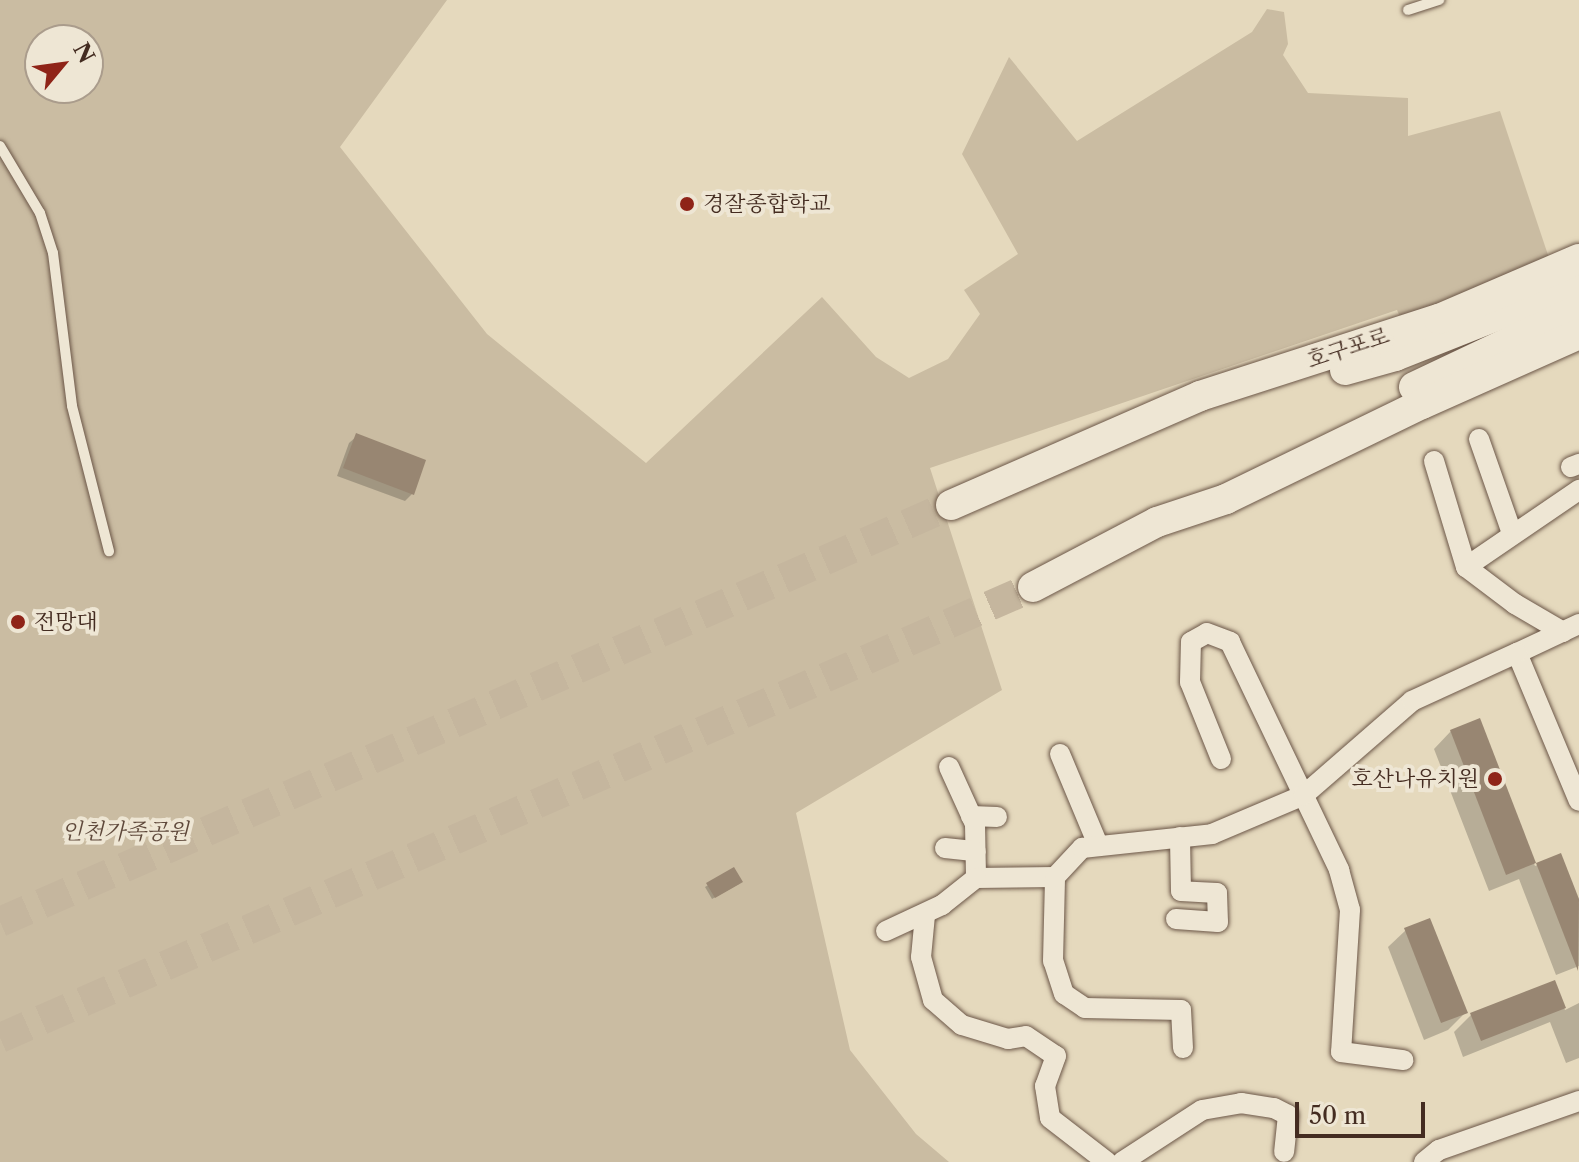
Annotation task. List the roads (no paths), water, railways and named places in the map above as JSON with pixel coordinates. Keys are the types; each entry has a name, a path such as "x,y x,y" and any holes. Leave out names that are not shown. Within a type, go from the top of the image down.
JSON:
{"main road":[{"name":"호구포로","path":"951,505 1200,396 1439,319 1579,259"},
{"name":"호구포로","path":"1116,434 1395,356 1579,283"},
{"path":"1033,587 1471,358 1579,309"},
{"path":"1157,522 1226,499 1422,404 1579,334"}],"street":[{"path":"1479,439 1512,533"},
{"path":"1434,461 1466,567 1515,604 1571,628"},
{"path":"1466,567 1579,490"},
{"path":"1183,1048 1181,1010 1085,1008 1064,994 1053,961 1055,877 1082,848 1212,834 1304,795 1412,701 1571,628"},
{"path":"1221,759 1190,682 1191,642 1207,633 1230,642 1324,832 1350,910 1341,1052 1403,1060"},
{"path":"1517,653 1579,801"},
{"path":"1060,754 1098,845"},
{"path":"949,767 971,816 976,878"},
{"path":"971,816 997,817"},
{"path":"1176,919 1218,922 1217,893 1181,891 1180,837"},
{"path":"945,848 976,851"},
{"path":"886,931 925,915 976,878 1055,877"},
{"path":"925,915 921,957 933,1000 962,1025 1008,1039 1026,1036 1056,1056 1045,1086 1050,1118 1107,1162"},
{"path":"1424,1162 1439,1150 1579,1101"},
{"path":"1122,1162 1202,1110 1241,1103 1274,1108 1288,1115 1284,1152"}],"lane":[{"path":"1408,10 1439,0"},
{"path":"0,146 40,213 53,253 72,406 109,551"}],"tunnel":[{"path":"0,922 951,505"},
{"path":"0,1038 1033,587"}],"place":[{"name":"경잘종합학교","path":"687,204"},
{"name":"전망대","path":"18,622"},
{"name":"호산나유치원","path":"1495,779"}],"park label":[{"name":"인천가족공원","path":"125,832"}]}
